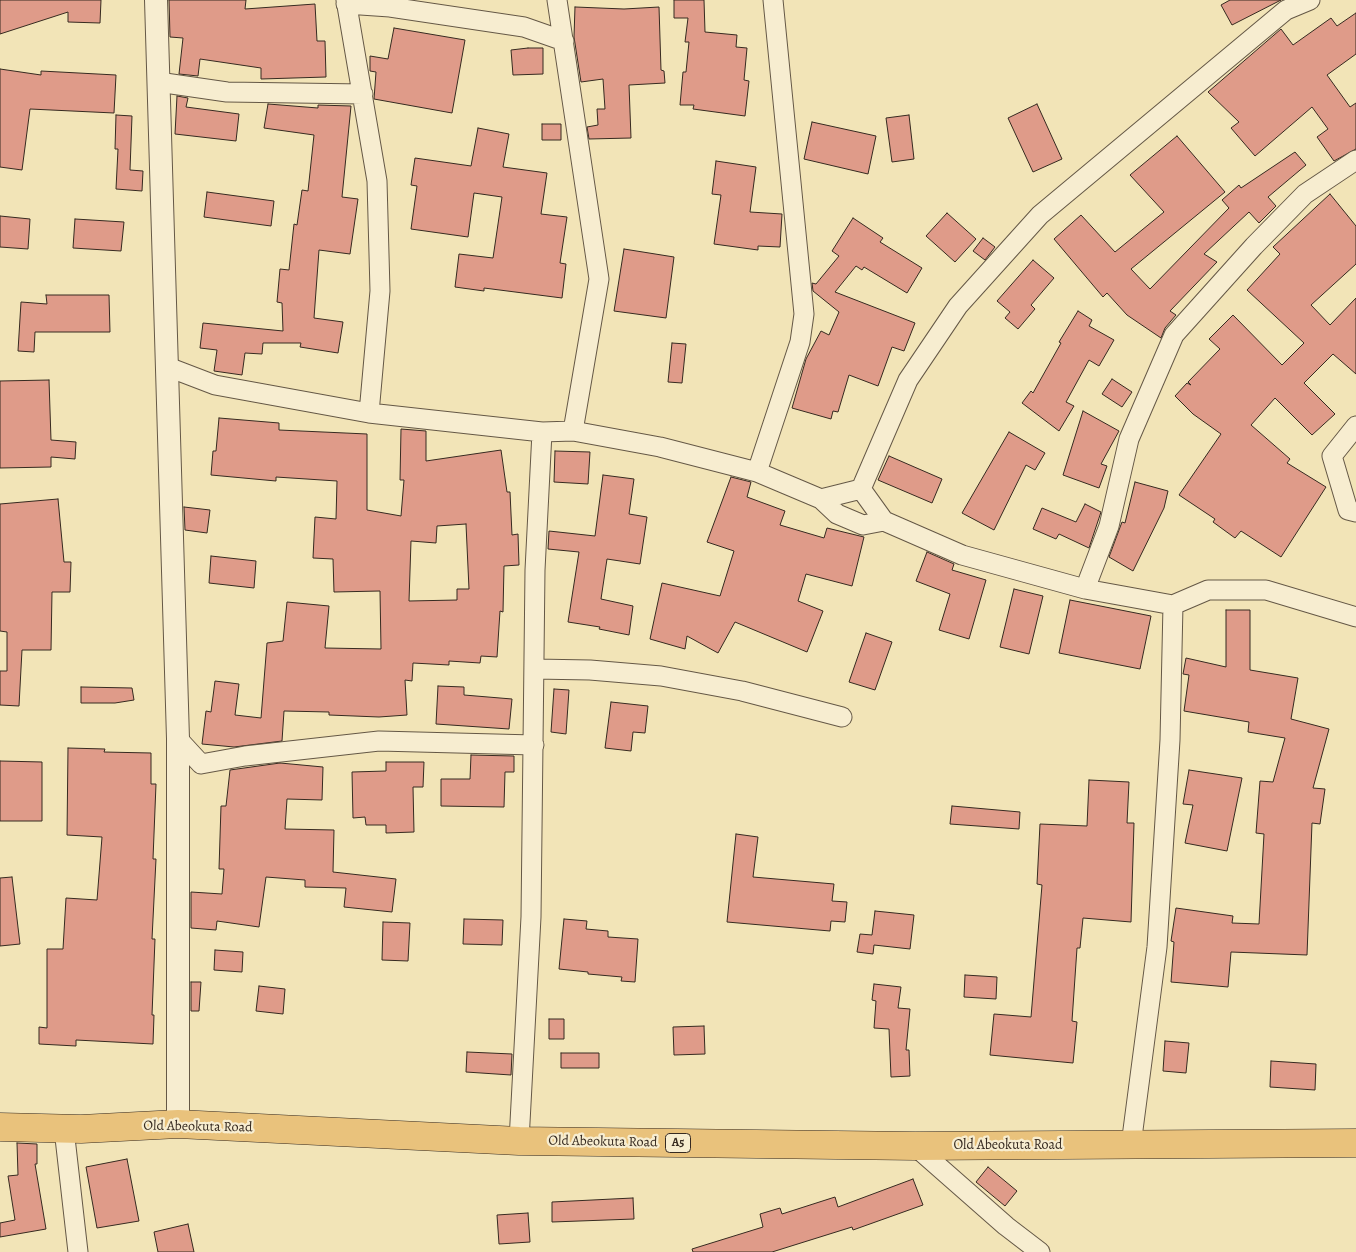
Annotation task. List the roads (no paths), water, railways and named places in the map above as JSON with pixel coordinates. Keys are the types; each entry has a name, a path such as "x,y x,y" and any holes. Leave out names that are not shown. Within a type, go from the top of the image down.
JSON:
{"highway":[{"name":"Old Abeokuta Road","path":"0,1127 64,1129 178,1124 519,1141 915,1146 1356,1143"}],"street":[{"path":"156,0 178,740 178,1124"},
{"path":"557,0 599,279 573,431"},
{"path":"757,472 800,342 804,314 773,0"},
{"path":"861,489 908,380 958,306 1040,215 1284,5 1310,0"},
{"path":"369,413 380,291 377,181 346,2 524,27 564,41"},
{"path":"158,82 227,92 363,94"},
{"path":"1085,589 1109,526 1129,439 1174,335 1254,246 1305,194 1356,160"},
{"path":"168,367 215,385 369,413 542,432 573,431 660,447 757,472 821,499 836,514 863,525 884,521"},
{"path":"1356,426 1332,456 1348,510 1356,512"},
{"path":"519,1141 531,916 535,570 542,432"},
{"path":"821,499 861,489"},
{"path":"861,489 884,521 962,555 1085,589 1173,604 1208,590 1266,590 1356,617"},
{"path":"1131,1145 1157,947 1170,740 1173,604"},
{"path":"535,670 590,670 661,676 742,690 842,717"},
{"path":"178,740 201,764 245,756 379,741 534,745"},
{"path":"64,1129 78,1252"},
{"path":"915,1146 1006,1226 1040,1252"}]}
